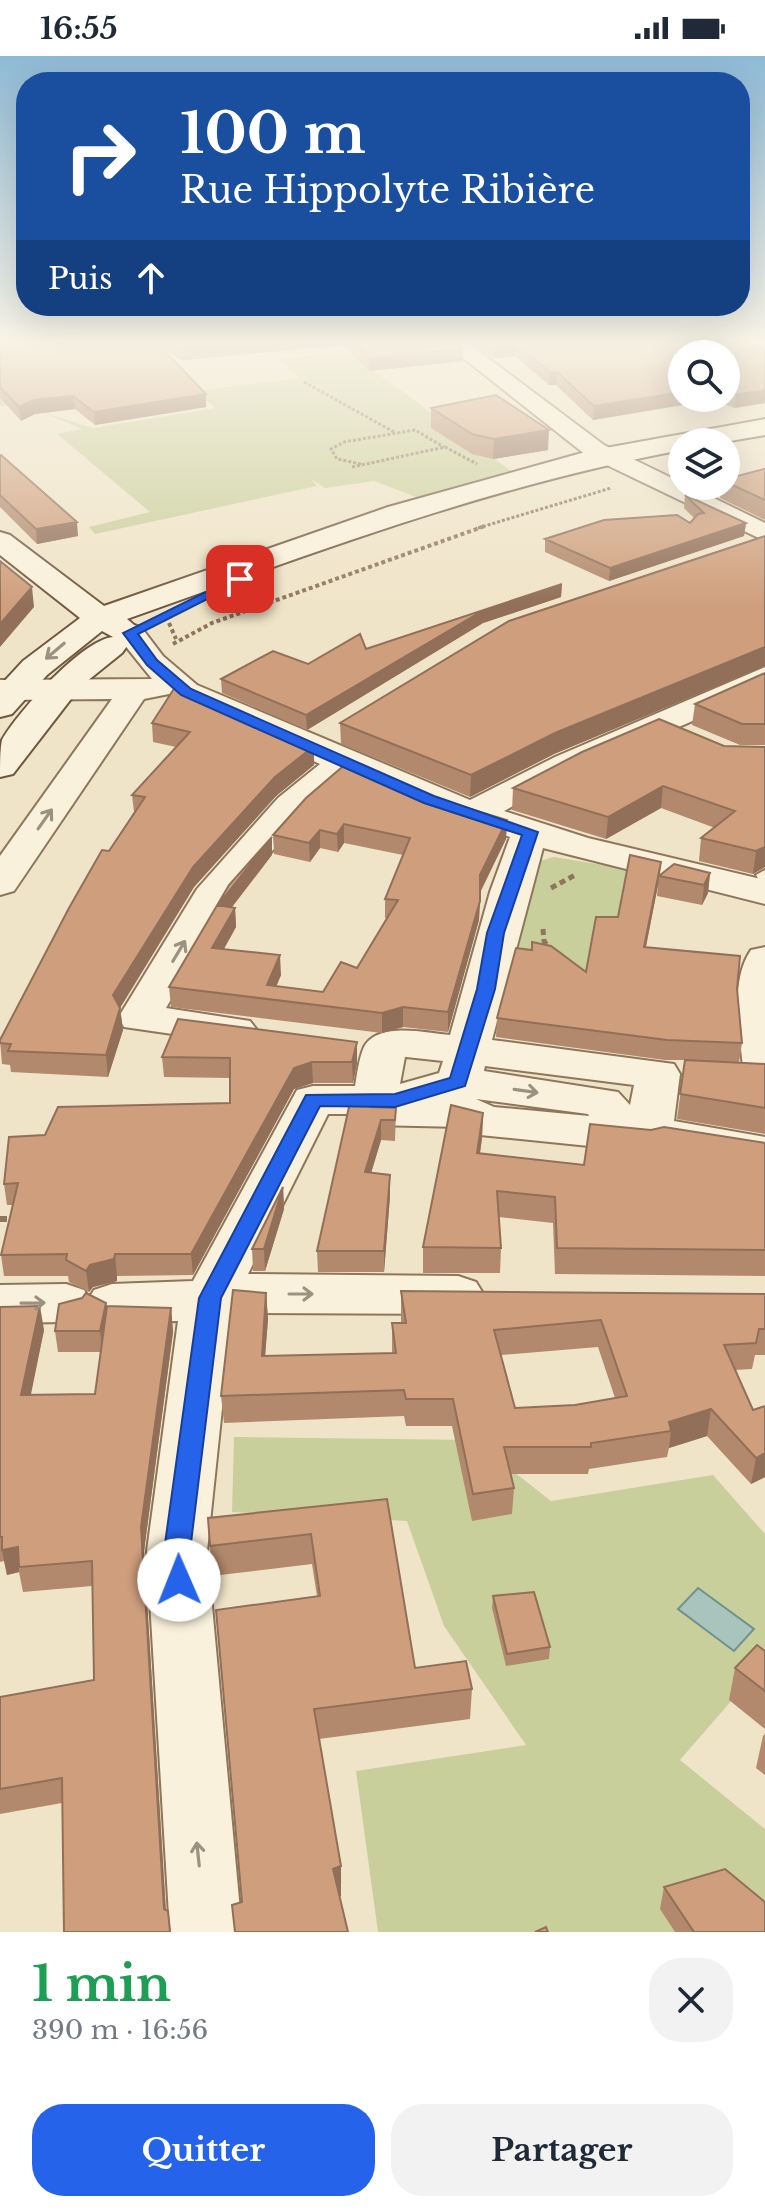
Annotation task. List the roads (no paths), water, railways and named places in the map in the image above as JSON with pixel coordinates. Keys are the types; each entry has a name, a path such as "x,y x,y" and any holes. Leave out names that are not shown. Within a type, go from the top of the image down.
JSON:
{"main road":[{"path":"5,696 35,668 100,618 398,513 606,456 746,431"},
{"path":"0,766 59,690 81,667 130,633 169,626 328,539"},
{"path":"0,541 100,618 130,633"}],"street":[{"path":"568,431 606,456 765,533"},
{"path":"130,633 152,663 186,692"},
{"path":"473,813 567,764 765,677"},
{"path":"0,883 135,689"},
{"path":"5,696 59,690 186,692 328,747 429,799 530,832 593,858 765,892"},
{"path":"655,724 694,741"},
{"path":"278,1035 139,1018 211,897 291,806 328,747"},
{"path":"464,1064 486,989 495,933 530,832"},
{"path":"764,976 765,1068"},
{"path":"339,1043 385,1083"},
{"path":"385,1083 372,1110 475,1113 480,1120 648,1137 602,1102 464,1064"},
{"path":"206,1932 177,1551 210,1298 313,1100 464,1064 658,1074 637,1129"},
{"path":"637,1129 765,1153"},
{"path":"0,1304 210,1298 240,1293 510,1296"}],"water":[{"path":"698,1588 754,1629 734,1651 678,1609"}]}
